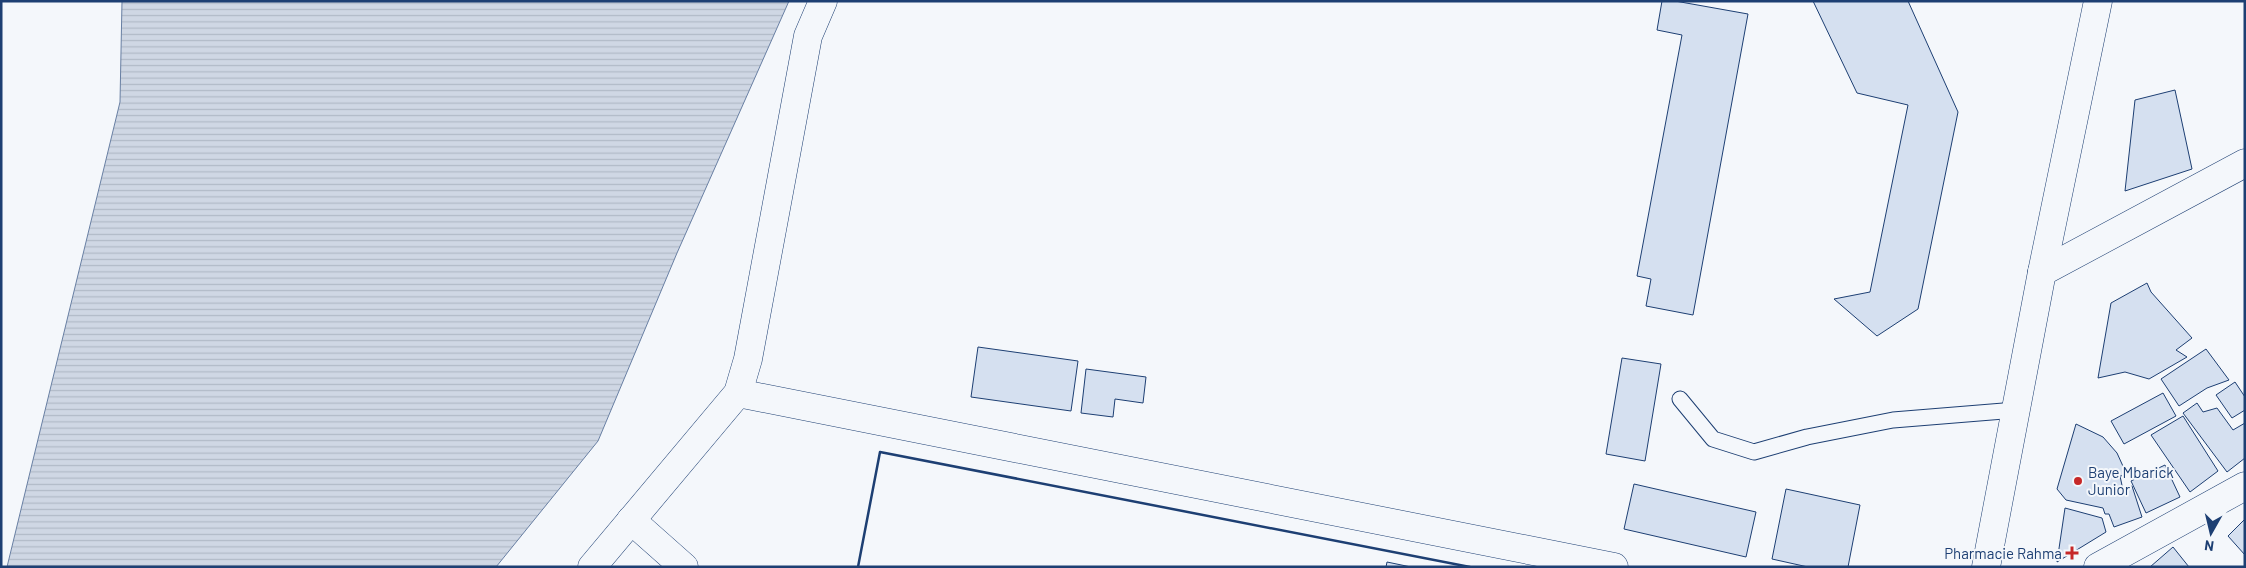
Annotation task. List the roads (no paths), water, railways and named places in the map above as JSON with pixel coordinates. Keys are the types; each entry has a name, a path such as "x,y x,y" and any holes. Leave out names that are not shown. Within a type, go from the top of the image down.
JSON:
{"street":[{"path":"592,567 738,393 748,358 808,36 823,1"},
{"path":"1986,567 2042,272 2101,4"},
{"path":"2042,272 2245,163"},
{"path":"738,393 1614,567"},
{"path":"2098,567 2245,486"},
{"path":"631,520 684,567"}],"lane":[{"path":"1680,399 1713,439 1754,452 1807,437 1894,420 2016,410"}],"place":[{"name":"Baye Mbarick Junior","path":"2078,481"},
{"name":"Pharmacie Rahma","path":"2072,553"}]}
